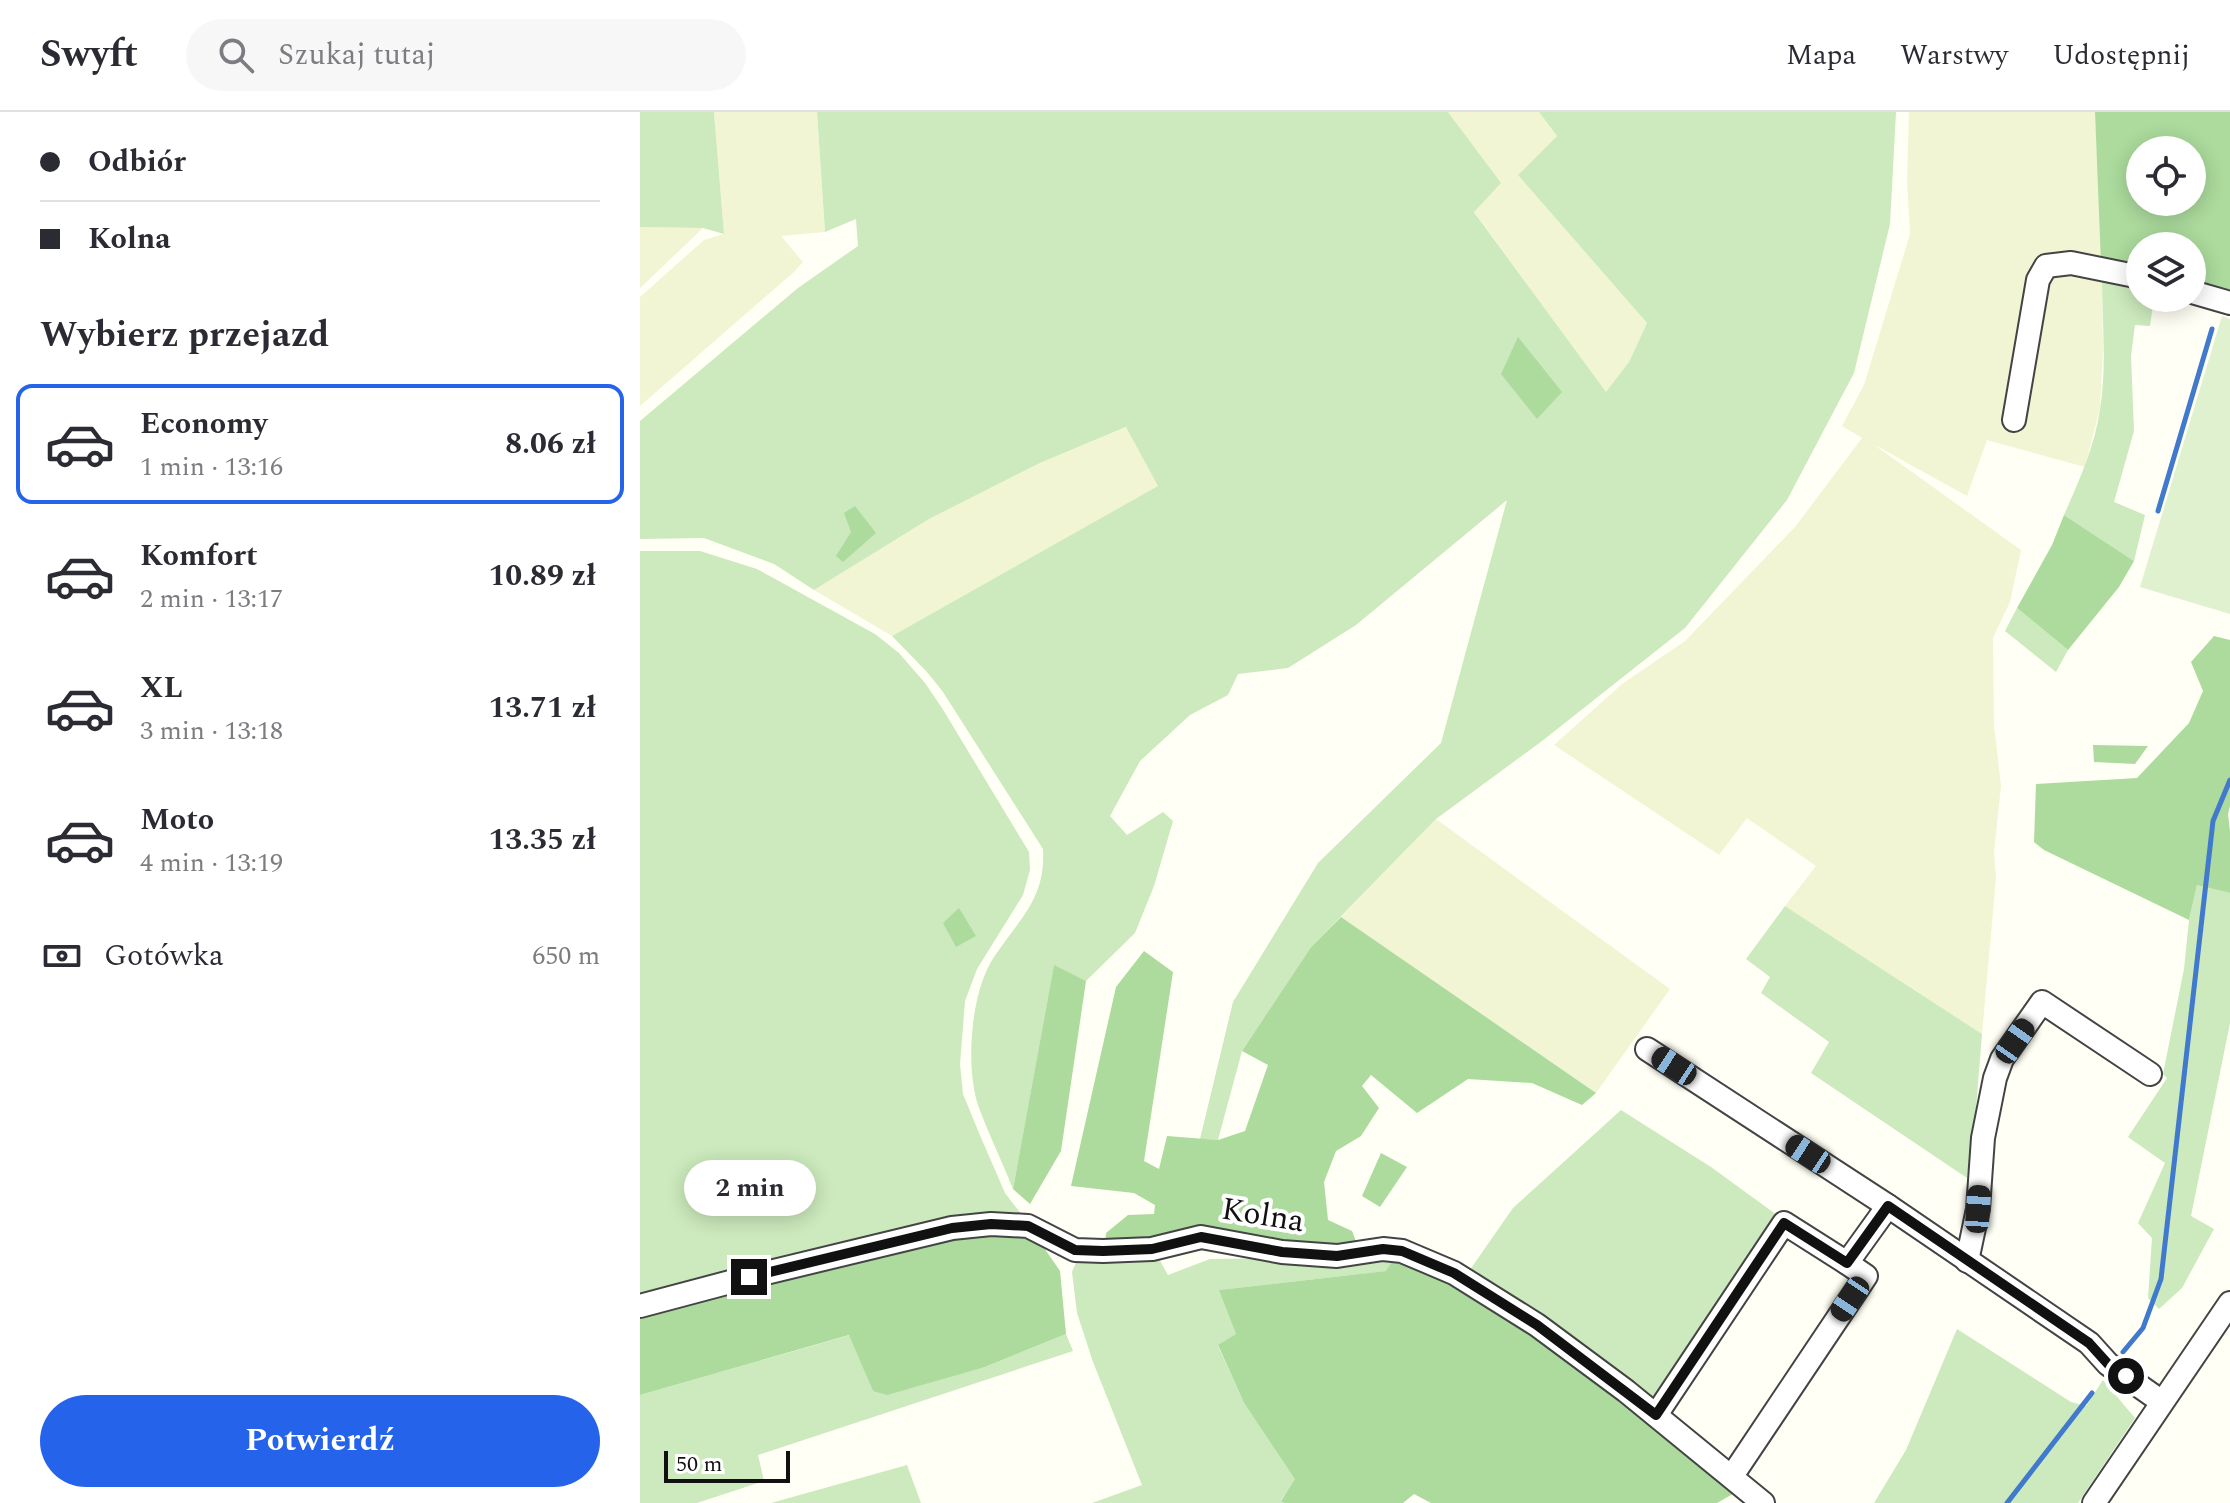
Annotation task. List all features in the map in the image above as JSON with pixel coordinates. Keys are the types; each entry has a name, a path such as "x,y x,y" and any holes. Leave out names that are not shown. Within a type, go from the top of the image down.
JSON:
{"street":[{"path":"2014,420 2038,280 2046,266 2071,263 2126,275"},
{"path":"2206,296 2230,303"},
{"path":"1967,1261 1978,1209 1983,1138 1995,1078 2002,1059 2042,1002 2150,1074"},
{"path":"1647,1049 1888,1206 2089,1343 2108,1364 2162,1402"},
{"path":"1847,1263 1888,1206"},
{"path":"1656,1415 1784,1223 1866,1276 1732,1476"},
{"name":"Kolna","path":"640,1306 952,1228 991,1224 1028,1226 1075,1250 1152,1249 1201,1237 1282,1252 1337,1256 1383,1249 1402,1251 1454,1273 1537,1325 1656,1415 1763,1503"},
{"path":"2094,1503 2230,1303"}],"green space":[{"path":"640,112 714,112 724,234 703,228 640,227"},
{"path":"714,112 817,112 825,232 781,236 803,262 640,406 640,297 704,240 724,234"},
{"path":"817,112 1448,112 1501,183 1474,212 1606,392 1629,362 1647,323 1518,175 1557,136 1539,112 1896,112 1890,224 1854,373 1787,500 1685,628 1542,741 1436,819 1311,947 1242,1051 1218,1140 1200,1139 1233,1002 1318,863 1441,743 1507,500 1356,625 1288,668 1238,674 1228,695 1190,715 1140,761 1110,816 1127,835 1163,812 1173,821 1154,886 1135,933 1086,981 1054,966 1013,1189 978,1105 972,1070 972,1029 986,971 1035,895 1043,866 1043,849 943,692 892,636 1158,486 1126,427 1040,463 929,519 814,590 774,564 704,538 640,539 640,421 798,288 858,246 856,219 825,232"},
{"path":"1448,112 1539,112 1557,136 1518,175 1647,323 1629,362 1606,393 1474,211 1500,183"},
{"path":"1909,112 2095,112 2103,350 2100,408 2085,467 1987,440 1967,496 1873,444 2021,550 2010,602 1993,638 1994,725 2001,786 1982,1034 1785,906 1816,866 1747,818 1719,855 1554,745 1622,684 1685,641 1795,527 1862,438 1842,426 1864,385 1910,234 1907,181"},
{"path":"2095,112 2230,112 2230,296 2206,288 2206,232 2126,232 2126,268 2101,263"},
{"path":"640,227 703,228 640,288"},
{"path":"2102,278 2126,282 2126,312 2152,312 2150,326 2135,325 2131,356 2134,431 2114,502 2145,515 2134,561 2064,515 2081,476 2098,423 2104,361"},
{"path":"2222,316 2230,319 2230,614 2140,587"},
{"path":"1518,337 1562,392 1537,419 1501,374"},
{"path":"1127,427 1159,486 892,636 814,590 929,519 1040,463"},
{"path":"855,506 876,533 843,562 836,556 851,532 844,513"},
{"path":"2064,515 2134,561 2119,587 2068,650 2017,608 2052,545"},
{"path":"640,551 700,551 757,569 875,634 899,653 925,683 1029,852 1030,870 1023,895 977,969 965,1001 960,1064 963,1094 979,1133 1005,1193 1025,1219 640,1300"},
{"path":"2017,608 2068,650 2056,672 2005,631"},
{"path":"2214,636 2230,640 2230,893 2197,885 2189,920 2044,850 2034,842 2036,784 2137,778 2189,723 2203,691 2191,662"},
{"path":"2093,745 2148,746 2135,764 2094,762"},
{"path":"1436,819 1670,989 1596,1093 1341,917"},
{"path":"2197,885 2230,893 2230,1023 2191,1216 2214,1229 2182,1288 2159,1309 2148,1298 2152,1238 2138,1223 2165,1163 2128,1137 2167,1078 2163,1074"},
{"path":"1785,906 1982,1034 1967,1178 1811,1073 1829,1042 1761,993 1770,977 1746,959"},
{"path":"959,908 976,936 956,947 943,923"},
{"path":"1341,917 1596,1093 1582,1105 1532,1083 1468,1079 1417,1113 1371,1075 1362,1086 1379,1108 1361,1136 1336,1151 1324,1182 1328,1220 1352,1231 1357,1244 1341,1249 1155,1243 1105,1245 1106,1233 1128,1215 1154,1214 1155,1205 1134,1193 1071,1186 1116,987 1144,951 1173,972 1144,1161 1159,1169 1167,1136 1218,1140 1245,1131 1268,1065 1242,1051 1311,947"},
{"path":"1054,965 1086,981 1061,1151 1030,1204 1013,1189"},
{"path":"1621,1110 1711,1167 1781,1218 1654,1399 1467,1274 1513,1208"},
{"path":"1381,1153 1407,1167 1380,1207 1362,1196"},
{"path":"1003,1229 1038,1239 1060,1271 1066,1334 985,1367 887,1395 873,1391 849,1335 640,1395 640,1313 943,1235"},
{"path":"1158,1257 1168,1275 1210,1259 1395,1257 1387,1271 1220,1290 1236,1334 1218,1346 1244,1403 1296,1479 1281,1500 1284,1503 1092,1503 1142,1485 1093,1362 1077,1313 1072,1272 1078,1258"},
{"path":"1395,1257 1451,1282 1539,1336 1738,1491 1717,1503 1431,1503 1414,1494 1403,1503 1281,1501 1295,1479 1244,1403 1218,1345 1236,1334 1219,1290 1386,1271"},
{"path":"1957,1329 2071,1402 2086,1406 2103,1380 2135,1418 2078,1503 1874,1503 1906,1450"},
{"path":"1066,1334 1073,1351 758,1455 764,1481 697,1503 640,1503 640,1395 850,1335 873,1391 985,1367"},
{"path":"907,1465 921,1503 771,1503"}],"waterway":[{"path":"2158,511 2212,329"},
{"path":"2123,1352 2143,1328 2161,1279 2213,821 2230,780"},
{"path":"2007,1503 2092,1393"}],"route":[{"path":"749,1277 952,1228 991,1224 1028,1226 1075,1250 1152,1249 1201,1237 1282,1252 1337,1256 1383,1249 1402,1251 1454,1273 1537,1325 1656,1415 1784,1223 1847,1263 1888,1206 2089,1343 2108,1364 2126,1376"}]}
